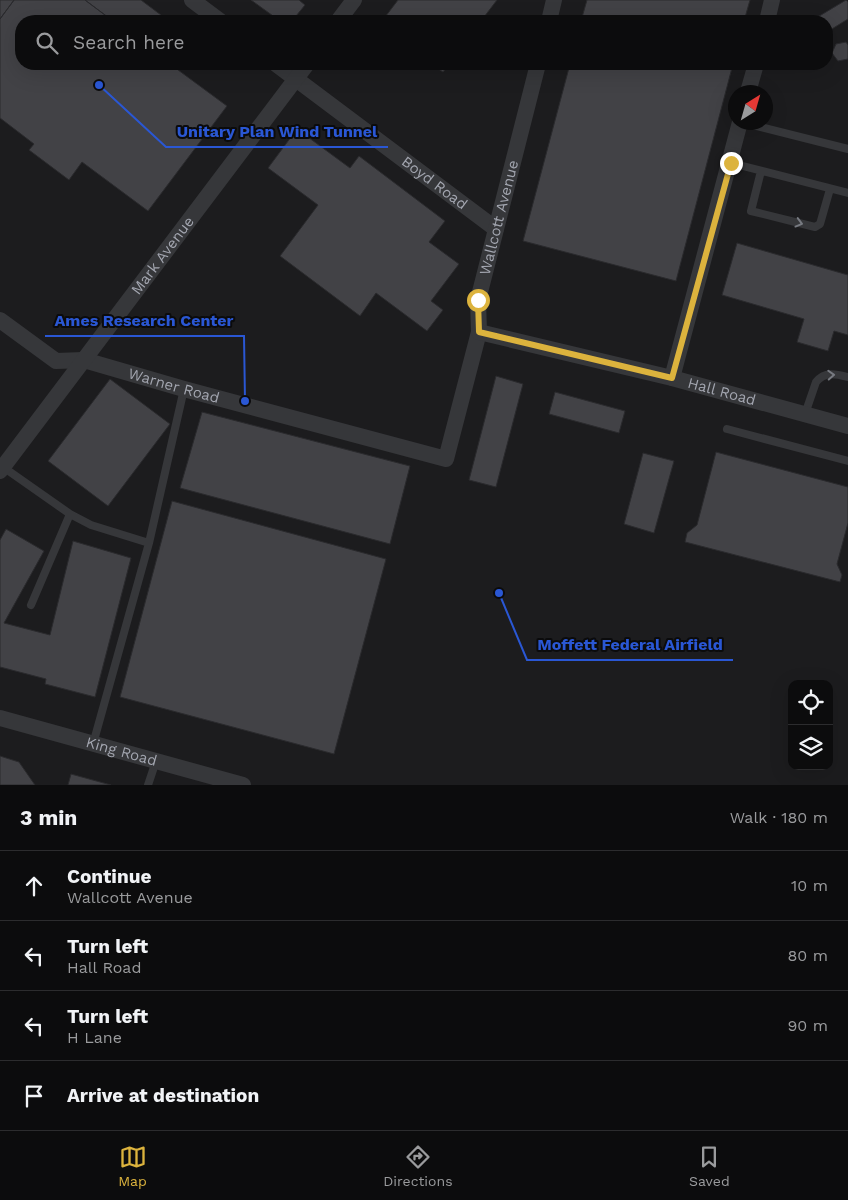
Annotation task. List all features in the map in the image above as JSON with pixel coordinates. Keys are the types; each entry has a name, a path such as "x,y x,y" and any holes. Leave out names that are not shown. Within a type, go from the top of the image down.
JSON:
{"street":[{"path":"192,0 212,15"},
{"path":"343,15 354,0"},
{"path":"550,15 554,0"},
{"path":"768,15 772,0"},
{"name":"Boyd Road","path":"285,70 496,229"},
{"name":"Mark Avenue","path":"2,469 302,70"},
{"name":"Wallcott Avenue","path":"446,459 479,332 478,300 536,70"},
{"path":"750,85 754,70"},
{"path":"672,378 739,130"},
{"name":"Warner Road","path":"0,320 56,361 84,360 184,390 446,459"},
{"name":"Hall Road","path":"479,332 672,378 848,426"},
{"name":"King Road","path":"0,718 243,785"}],"lane":[{"path":"773,130 848,149"},
{"path":"731,163 848,194"},
{"path":"761,171 751,211 817,227 821,223 830,189"},
{"path":"806,414 819,378 831,374 848,377"},
{"path":"93,744 149,543 184,390"},
{"path":"727,429 848,461"},
{"path":"2,469 70,514 91,525 149,543"},
{"path":"31,605 70,514"},
{"path":"148,785 156,761"}],"shaded area":[{"path":"0,0 848,0 848,785 0,785"}],"building":[{"path":"0,0 14,0 0,19"},
{"path":"14,0 85,0 105,15 15,15 15,70 178,70 227,106 148,211 82,162 69,180 29,150 34,144 0,118 0,19"},
{"path":"85,0 141,0 161,15 105,15"},
{"path":"251,0 299,0 305,5 297,15 272,15"},
{"path":"398,0 497,0 486,15 387,15"},
{"path":"587,0 750,0 746,15 583,15"},
{"path":"846,0 848,2 848,19 833,28 833,15 821,15"},
{"path":"846,42 848,45 848,59 838,61 833,54 836,44"},
{"path":"568,70 731,70 676,281 523,241"},
{"path":"297,129 350,168 359,156 445,221 429,242 459,264 431,301 443,310 427,331 376,293 360,316 280,256 318,205 268,168"},
{"path":"737,243 848,275 848,335 834,331 828,351 797,342 804,319 722,295"},
{"path":"496,376 523,384 496,487 469,480"},
{"path":"110,379 170,424 108,506 48,461"},
{"path":"555,392 625,411 619,433 549,414"},
{"path":"202,412 410,466 390,544 180,488"},
{"path":"716,452 848,487 848,523 837,564 842,575 840,582 685,542 687,533 697,525"},
{"path":"643,453 674,461 654,533 624,524"},
{"path":"172,501 386,559 334,754 120,697"},
{"path":"6,529 44,551 4,623 50,635 73,541 131,558 95,697 45,684 46,679 0,667 0,540"},
{"path":"0,756 19,762 35,785 0,785"},
{"path":"71,774 111,785 68,785"}],"place":[{"name":"Unitary Plan Wind Tunnel","path":"99,85"},
{"name":"Ames Research Center","path":"245,401"},
{"name":"Moffett Federal Airfield","path":"499,593"}],"route":[{"path":"478,300 479,332 672,378 731,163"}]}
